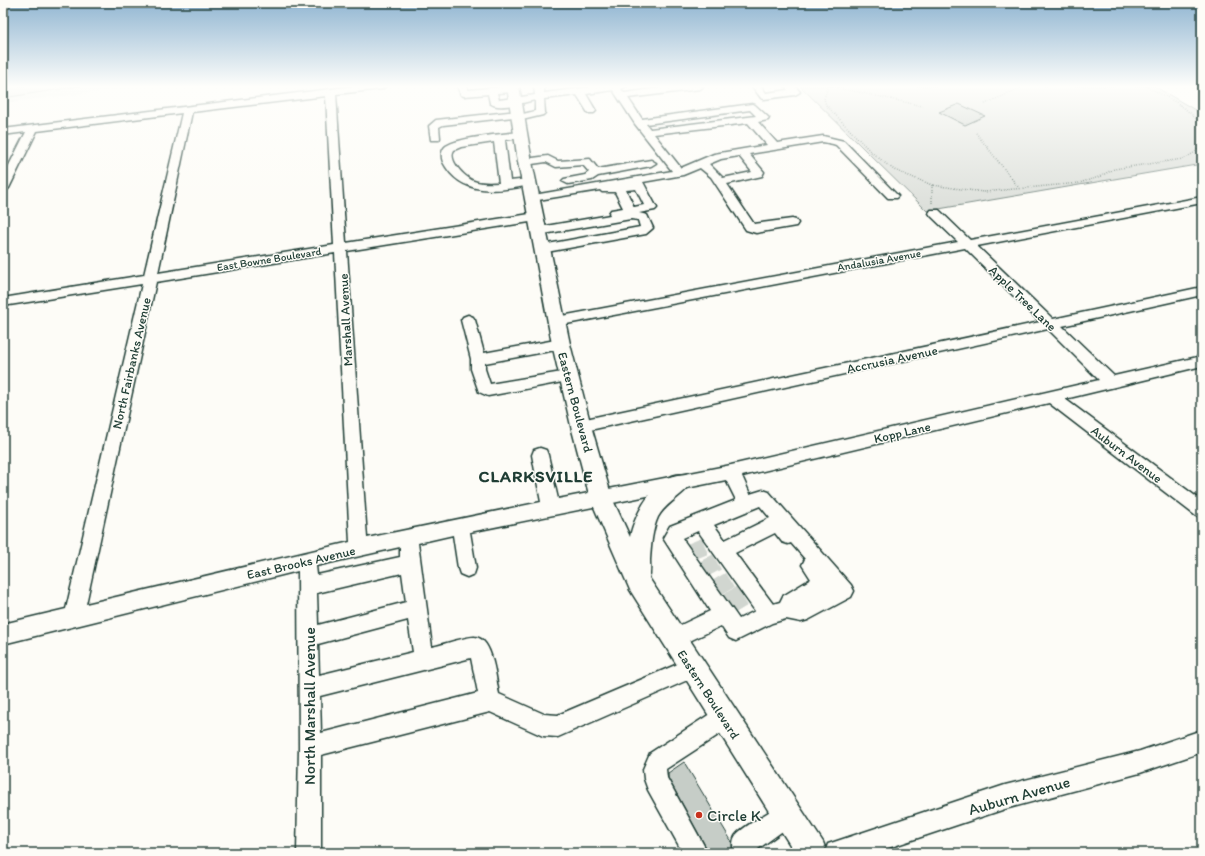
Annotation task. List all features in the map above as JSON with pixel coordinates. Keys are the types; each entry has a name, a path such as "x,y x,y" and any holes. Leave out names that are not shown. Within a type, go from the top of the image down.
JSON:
{"main road":[{"name":"Eastern Boulevard","path":"519,126 541,249 568,376 602,498 638,582 673,639 812,853"},
{"path":"638,582 639,549 645,520 660,497 681,482"}],"street":[{"path":"3,132 51,126"},
{"name":"North Fairbanks Avenue","path":"74,616 184,126"},
{"name":"Marshall Avenue","path":"333,126 359,548"},
{"path":"434,126 435,138"},
{"path":"642,126 679,173"},
{"path":"647,132 695,126"},
{"path":"757,126 777,146"},
{"path":"3,188 33,128"},
{"path":"520,135 469,142 450,148 446,151 446,159 449,165 466,182 475,186 483,187 506,185 533,206 631,215 643,218 647,226 647,228 642,231 541,249"},
{"path":"499,138 506,185"},
{"path":"533,206 679,173 718,156 823,139 835,141 840,144 892,196"},
{"path":"720,182 758,174 758,172 741,152"},
{"path":"525,162 548,159 556,164 586,161 595,172"},
{"path":"533,206 588,178 595,172 651,163"},
{"path":"701,163 715,175 750,227 756,229 792,223"},
{"path":"640,185 651,208 630,211 608,208 533,206 601,191 640,185"},
{"path":"619,188 630,211"},
{"path":"601,191 608,208"},
{"name":"Andalusia Avenue","path":"556,321 1202,200"},
{"name":"East Bowne Boulevard","path":"3,302 340,248 533,206"},
{"name":"Apple Tree Lane","path":"935,213 1111,382"},
{"name":"Accrusia Avenue","path":"581,426 1202,291"},
{"path":"468,320 478,359 478,369 484,388 488,390 568,376"},
{"path":"478,359 561,344"},
{"name":"Kopp Lane","path":"602,498 731,472 1202,361"},
{"name":"Auburn Avenue","path":"1052,397 1202,511"},
{"path":"540,455 551,508"},
{"path":"673,639 733,603 777,612 800,613 844,591 755,500 731,472"},
{"name":"East Brooks Avenue","path":"3,634 359,548 602,498"},
{"path":"733,603 724,584 706,556 672,538 676,532 755,500"},
{"path":"701,521 706,556 724,584 733,603 736,631 777,612 790,602 822,583 822,579 782,528 775,524 706,556"},
{"path":"460,526 467,568"},
{"path":"408,538 410,563 424,659"},
{"name":"North Marshall Avenue","path":"308,560 310,853"},
{"path":"308,586 410,563"},
{"path":"308,637 417,608"},
{"path":"309,688 475,647 480,652 490,701"},
{"path":"310,747 490,701 543,725 558,726 692,668"},
{"path":"696,853 656,782 654,774 655,766 664,757 724,718"},
{"name":"Auburn Avenue","path":"837,853 1005,797 1140,762 1202,741"},
{"path":"746,853 745,843 786,814"}],"path":[{"path":"846,126 871,152 894,170 932,184 983,192 1079,183 1099,177 1114,169 1183,159 1194,153 1202,144"},
{"path":"976,132 1019,188"},
{"path":"932,184 930,198 935,213"}],"shaded area":[{"path":"841,126 1202,126 1202,164 927,211"}],"building":[{"name":"Circle K","path":"684,762 732,842 732,853 709,853 668,778 668,773"}],"tunnel":[{"path":"690,552 705,546"},
{"path":"702,570 717,562"},
{"path":"715,589 730,580"},
{"path":"727,605 742,596"}],"place":[{"name":"Circle K","path":"699,815"}],"district":[{"name":"CLARKSVILLE","path":"536,476"}]}
